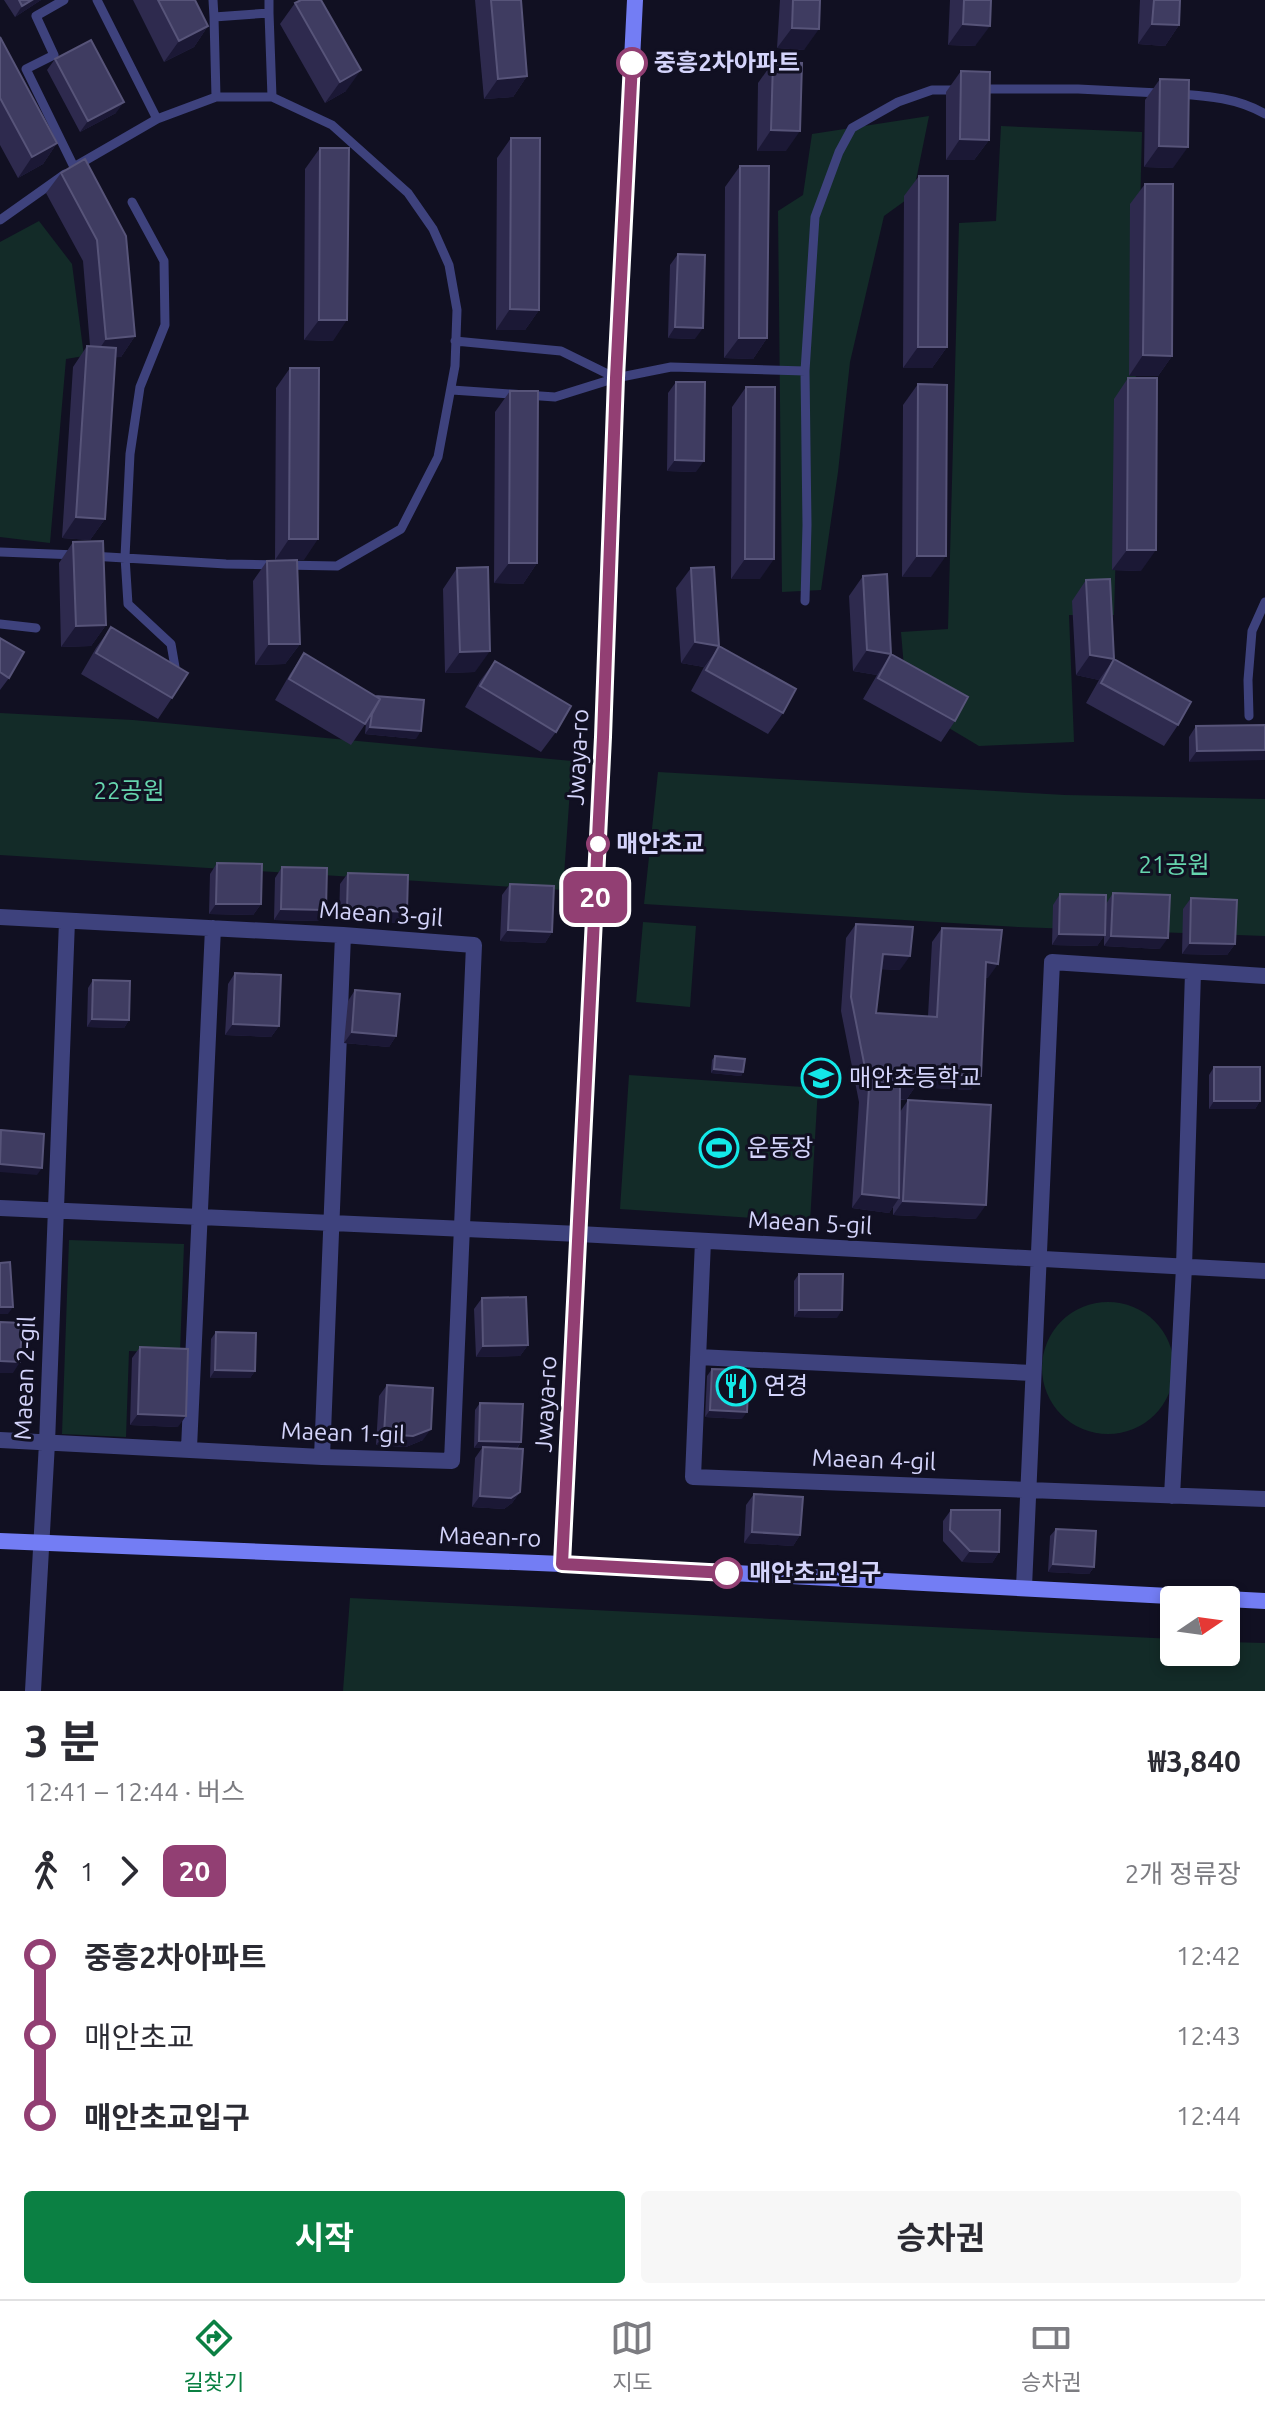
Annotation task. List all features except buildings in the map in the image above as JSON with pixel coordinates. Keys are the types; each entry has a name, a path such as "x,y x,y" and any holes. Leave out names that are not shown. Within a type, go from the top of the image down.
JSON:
{"street":[{"name":"Jwaya-ro","path":"562,1564 635,0"},
{"name":"Maean 3-gil","path":"0,917 474,945 462,1229"},
{"name":"Maean 2-gil","path":"33,1691 47,1443 67,921"},
{"path":"189,1448 213,928"},
{"path":"322,1457 343,935"},
{"path":"1024,1587 1052,962 1265,976"},
{"path":"1172,1496 1184,1267 1193,972"},
{"path":"0,1208 579,1234"},
{"name":"Maean 1-gil","path":"0,1440 452,1461 462,1229"},
{"name":"Maean 5-gil","path":"579,1234 1265,1271"},
{"name":"Maean 4-gil","path":"703,1241 693,1477 1265,1499"},
{"path":"698,1357 1033,1373"},
{"name":"Maean-ro","path":"0,1541 562,1564 1265,1601"}],"lane":[{"path":"64,0 36,16 54,55 26,69 74,167"},
{"path":"97,0 157,119"},
{"path":"213,0 216,97"},
{"path":"269,0 272,97"},
{"path":"214,17 269,13"},
{"path":"805,601 805,371 815,217 839,152 852,128 898,102 932,90 1078,89 1216,96 1252,106 1265,114"},
{"path":"0,220 74,167 157,119 216,97 272,97 332,125 408,193 433,229 449,265 457,310 452,390 438,457 401,529 337,566 226,564 0,552"},
{"path":"132,202 164,261 165,325 140,387 130,454 125,557 128,604 171,644 175,667"},
{"path":"455,341 561,351 616,378"},
{"path":"452,390 555,397 616,378 671,367 805,371"},
{"path":"1249,716 1252,631 1265,602"},
{"path":"0,624 36,628"}],"green space":[{"path":"929,116 913,195 884,216 850,362 821,590 782,592 778,211 803,195 812,134"},
{"path":"1001,126 1142,132 1135,408 1120,404 1114,615 1069,615 1074,742 979,746 907,703 901,632 948,629 959,223 996,221"},
{"path":"39,221 72,264 84,356 66,359 50,543 0,537 0,242"},
{"name":"22공원","path":"0,713 133,720 572,761 563,890 0,855"},
{"name":"21공원","path":"658,772 1065,795 1265,799 1265,936 1018,927 644,904"},
{"path":"643,922 696,926 690,1007 636,1002"},
{"name":"운동장","path":"629,1075 818,1088 810,1222 620,1209"},
{"path":"69,1240 184,1244 180,1353 129,1351 126,1437 62,1434"},
{"path":"1108,1302 1133,1307 1155,1321 1169,1343 1174,1368 1169,1393 1155,1415 1133,1429 1108,1434 1083,1429 1061,1415 1047,1393 1042,1368 1047,1343 1061,1321 1083,1307"},
{"path":"350,1598 1160,1638 1160,1666 1240,1666 1240,1642 1265,1643 1265,1691 343,1691"}],"bus line":[{"name":"20","path":"632,63 616,378 603,737 562,1564 727,1573"}],"place":[{"name":"중흥2차아파트","path":"632,63"},
{"name":"매안초교","path":"598,844"},
{"name":"매안초등학교","path":"821,1078"},
{"name":"운동장","path":"719,1148"},
{"name":"연경","path":"736,1386"},
{"name":"매안초교입구","path":"727,1573"}]}
